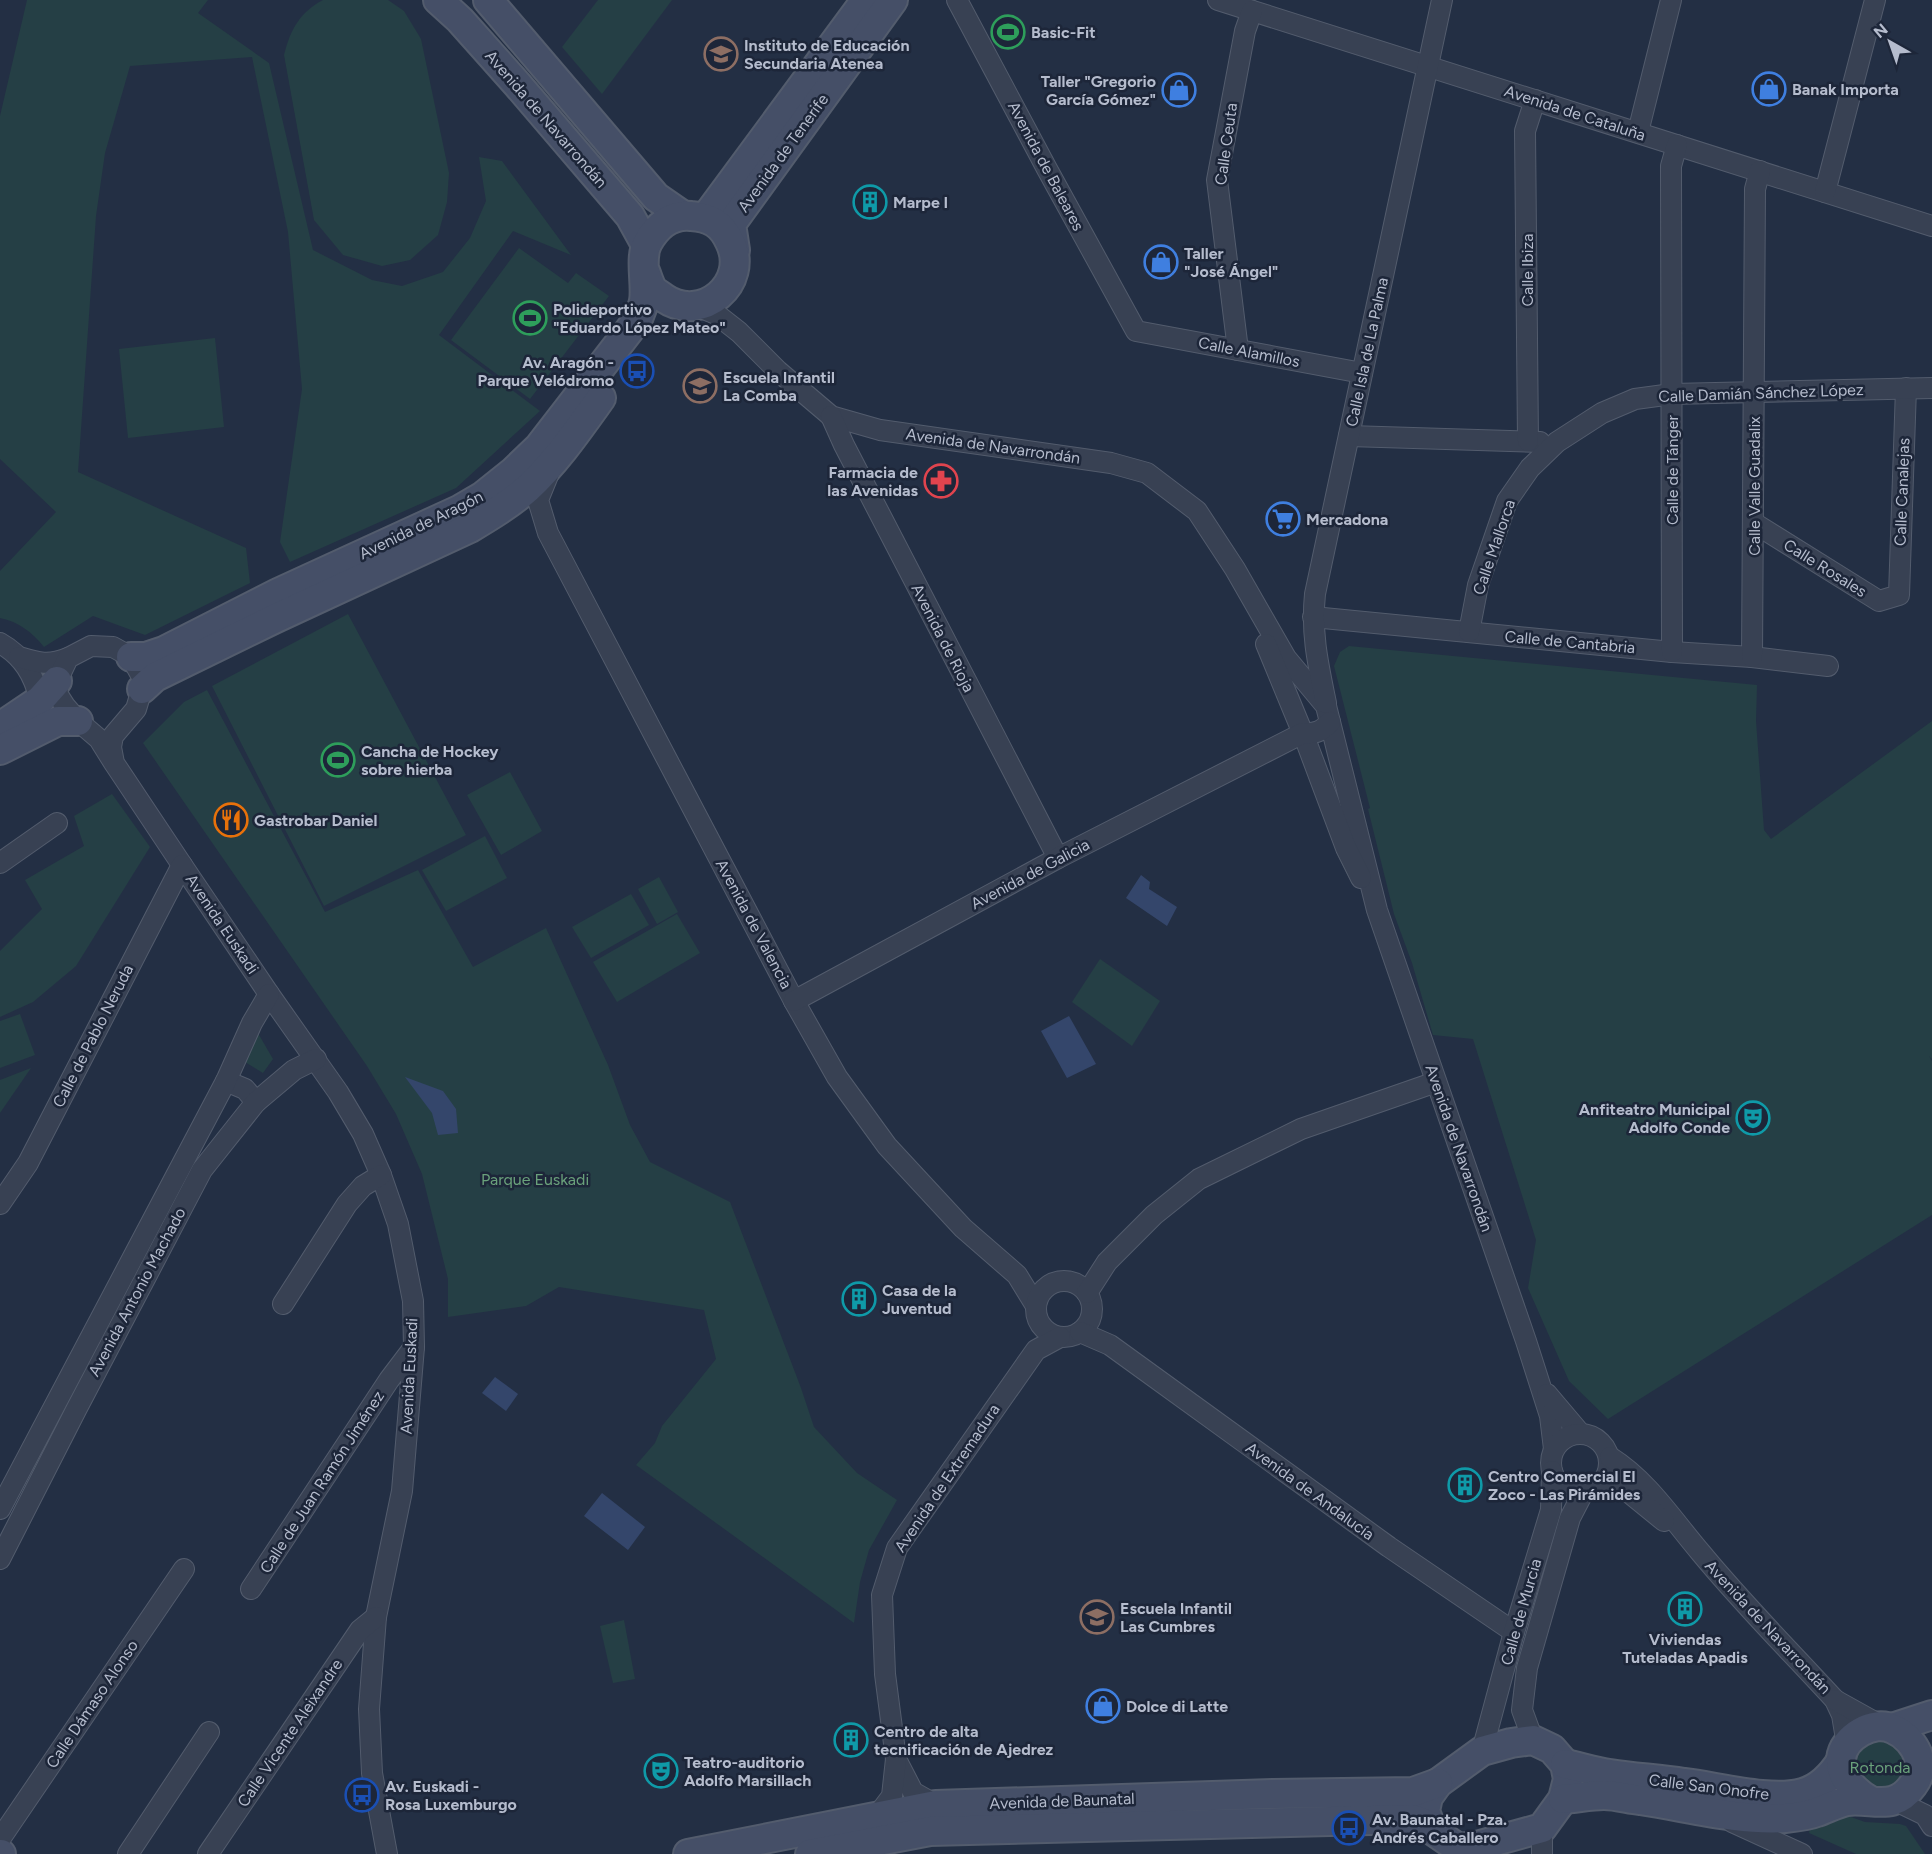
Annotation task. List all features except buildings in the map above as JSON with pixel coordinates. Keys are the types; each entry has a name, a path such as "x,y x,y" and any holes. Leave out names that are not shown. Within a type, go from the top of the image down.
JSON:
{"main road":[{"path":"450,7 474,11 480,0"},
{"name":"Avenida de Navarrondán","path":"488,0 656,197 694,216"},
{"name":"Avenida de Tenerife","path":"694,216 866,0"},
{"name":"Avenida de Tenerife","path":"734,264 730,224 893,0"},
{"name":"Avenida de Navarrondán","path":"450,7 630,216 645,257"},
{"path":"694,216 725,230 734,264 720,296 686,305 654,291 645,257 660,225 694,216"},
{"name":"Avenida de Aragón","path":"131,657 146,657 164,651 278,593 459,510 483,496 539,447 638,318 644,300 645,257"},
{"name":"Avenida de Aragón","path":"142,689 155,677 470,528 500,510 527,489 554,462 660,319 686,305"},
{"path":"0,727 55,680"},
{"path":"0,750 58,721 81,723"},
{"path":"1883,1801 1859,1794 1852,1788 1846,1779 1844,1753 1854,1736 1867,1728 1886,1727 1932,1715"},
{"path":"1713,1813 1785,1818 1813,1814 1845,1802 1883,1801 1904,1796 1922,1767 1921,1736 1932,1724"},
{"path":"1886,1727 1910,1741 1922,1767"},
{"path":"1533,1740 1552,1749 1565,1764 1568,1779 1563,1799 1542,1841 1473,1850 1458,1848 1438,1839 1425,1811 1428,1797 1438,1783 1482,1751 1533,1740"},
{"name":"Calle San Onofre","path":"1565,1764 1608,1774 1787,1796 1804,1793 1819,1786 1832,1775 1844,1753"},
{"name":"Avenida de Baunatal","path":"688,1854 936,1805 1273,1794 1413,1792 1438,1783"},
{"name":"Calle San Onofre","path":"1563,1799 1605,1795 1713,1813"},
{"name":"Avenida de Baunatal","path":"810,1854 930,1831 1412,1819 1438,1839"}],"street":[{"name":"Avenida de Baleares","path":"957,0 1136,331"},
{"name":"Avenida de Cataluña","path":"1218,0 1932,226"},
{"name":"Calle Isla de La Palma","path":"1325,708 1314,642 1315,594 1426,66 1442,0"},
{"path":"1638,132 1671,0"},
{"path":"1824,192 1875,0"},
{"name":"Calle Ceuta","path":"1238,350 1217,180 1245,30 1252,11"},
{"name":"Calle Ibiza","path":"1528,441 1525,131 1535,100"},
{"name":"Calle de Tánger","path":"1672,652 1671,166 1677,145"},
{"name":"Calle Valle Guadalix","path":"1752,657 1755,189 1760,171"},
{"path":"734,264 728,303 740,332"},
{"path":"686,305 716,314 740,332"},
{"name":"Calle Alamillos","path":"1136,331 1362,374"},
{"name":"Avenida de Navarrondán","path":"740,332 778,371 831,416 880,429 1111,463 1147,473 1197,511 1235,569 1286,658 1325,708 1377,910 1541,1387 1550,1416 1554,1449"},
{"name":"Calle Canalejas","path":"1899,595 1906,388"},
{"name":"Calle Damián Sánchez López","path":"1557,442 1602,413 1635,399 1672,394 1932,388"},
{"name":"Avenida de Rioja","path":"831,416 1058,858"},
{"path":"1349,436 1557,442"},
{"name":"Calle Mallorca","path":"1469,632 1478,585 1507,501 1530,468 1557,442"},
{"path":"548,533 538,500 554,462"},
{"path":"500,510 525,511 548,533"},
{"name":"Calle Rosales","path":"1754,523 1879,601 1899,595"},
{"name":"Avenida de Valencia","path":"548,533 794,1001 837,1077 887,1146 963,1228 1017,1275 1038,1315"},
{"name":"Avenida de Navarrondán","path":"1235,569 1303,733 1346,848 1377,910"},
{"name":"Calle de Cantabria","path":"1313,617 1828,666"},
{"path":"0,643 19,657 36,683 55,680 91,646 113,647 131,657 142,677 142,689 136,709 113,736 111,747 114,763"},
{"path":"19,657 53,664 58,695 81,723 101,728 112,726 126,719"},
{"path":"1293,709 1298,700 1308,696 1325,708 1323,730 1314,734 1303,733"},
{"name":"Avenida de Galicia","path":"1268,751 1286,734 1293,709"},
{"name":"Avenida Euskadi","path":"81,723 99,739 269,994 316,1059 363,1134 381,1175 400,1235 413,1301 414,1347 402,1491 376,1617 369,1709 372,1773 387,1854"},
{"name":"Avenida de Galicia","path":"794,1001 1058,858 1303,733"},
{"path":"0,863 57,823"},
{"name":"Calle de Pablo Neruda","path":"0,1204 28,1163 182,865"},
{"name":"Avenida Antonio Machado","path":"0,1509 226,1081 252,1023 269,994"},
{"name":"Avenida Antonio Machado","path":"0,1559 202,1170 256,1102 294,1070 316,1059"},
{"path":"226,1081 245,1089 256,1102"},
{"path":"1079,1287 1154,1215 1200,1179 1301,1129 1436,1082"},
{"path":"283,1304 346,1203 363,1186 381,1175"},
{"name":"Avenida de Valencia","path":"1017,1275 1052,1284"},
{"path":"1062,1281 1079,1287 1091,1303 1092,1313 1087,1325 1080,1332 1070,1336 1060,1337 1046,1331 1038,1315 1038,1298 1044,1289 1062,1281"},
{"name":"Avenida de Andalucía","path":"1092,1313 1110,1345"},
{"name":"Avenida de Extremadura","path":"1036,1350 1038,1315"},
{"name":"Avenida de Andalucía","path":"1080,1332 1110,1345 1380,1541 1514,1632"},
{"name":"Avenida de Extremadura","path":"877,1816 892,1796 896,1759 885,1674 882,1595 897,1548 1036,1350 1060,1337"},
{"name":"Calle de Juan Ramón Jiménez","path":"251,1589 389,1380 414,1347"},
{"name":"Avenida de Navarrondán","path":"1541,1387 1580,1433"},
{"path":"1580,1433 1600,1441 1610,1457 1609,1471 1602,1483 1593,1490 1583,1492 1570,1491 1560,1484 1552,1471 1551,1461 1554,1449 1562,1440 1580,1433"},
{"name":"Avenida de Navarrondán","path":"1610,1457 1624,1466 1648,1489 1701,1554 1835,1700 1842,1715 1844,1753"},
{"name":"Calle de Murcia","path":"1482,1751 1514,1632 1551,1510 1552,1471"},
{"name":"Avenida de Navarrondán","path":"1602,1483 1617,1482 1701,1554"},
{"name":"Calle de Murcia","path":"1533,1740 1522,1710 1527,1668 1570,1518 1583,1492"},
{"name":"Calle Dámaso Alonso","path":"0,1839 184,1569"},
{"name":"Calle Vicente Aleixandre","path":"208,1854 360,1630 376,1617"},
{"name":"Avenida de Navarrondán","path":"1835,1700 1886,1727"},
{"path":"128,1854 209,1732"},
{"name":"Avenida de Extremadura","path":"896,1759 913,1792 936,1805"},
{"path":"1883,1801 1925,1815 1932,1826"},
{"name":"Calle San Onofre","path":"1713,1813 1802,1854"}],"green space":[{"path":"27,0 208,0 198,13 269,63 313,250 372,280 402,286 443,272 470,238 486,201 479,157 502,161 571,255 513,231 439,335 540,411 456,488 290,562 280,542 302,389 288,232 252,57 130,66 105,153 96,216 78,472 246,548 250,583 145,635 93,616 44,647 25,628 0,618 0,571 56,512 0,459 0,116"},
{"path":"323,0 388,0 404,11 421,39 449,173 447,202 438,235 410,260 382,266 343,255 314,220 284,55 297,23 308,10"},
{"path":"598,0 672,0 602,94 562,47"},
{"name":"Polideportivo \"Eduardo López Mateo\"","path":"519,248 568,283 576,273 609,296 530,399 451,340"},
{"path":"215,338 224,427 128,438 119,349"},
{"name":"Cancha de Hockey sobre hierba","path":"348,614 466,835 324,906 212,686"},
{"path":"1349,646 1757,685 1756,721 1764,830 1771,839 1932,721 1932,1059 1929,1056 1932,1061 1932,1215 1608,1419 1569,1381 1528,1288 1536,1240 1473,1039 1433,1035 1412,963 1394,914 1334,666 1340,652"},
{"name":"Parque Euskadi","path":"207,690 325,912 418,870 473,967 546,928 608,1065 630,1125 650,1162 730,1202 814,1427 857,1473 897,1500 869,1550 860,1582 854,1623 636,1465 655,1443 662,1426 716,1359 704,1310 559,1287 526,1306 448,1317 448,1279 422,1174 396,1114 367,1066 143,743 184,702"},
{"path":"510,772 542,831 501,855 467,795"},
{"path":"112,794 150,847 76,966 33,1002 0,1017 0,951 42,909 25,880 84,846 74,816"},
{"path":"485,836 507,878 446,911 422,870"},
{"path":"659,877 678,912 657,924 638,889"},
{"path":"631,894 649,925 591,958 572,927"},
{"path":"677,914 700,953 617,1002 593,962"},
{"path":"1100,959 1160,1001 1132,1046 1072,1002"},
{"path":"20,1014 35,1055 0,1068 0,1021"},
{"path":"255,1028 273,1059 263,1073 240,1059"},
{"path":"31,1068 0,1113 0,1080"},
{"path":"624,1620 635,1679 613,1683 600,1626"},
{"name":"Rotonda","path":"1881,1739 1898,1746 1908,1772 1889,1794 1857,1783 1854,1758 1864,1744"},
{"path":"1844,1817 1865,1822 1906,1826 1925,1854 1856,1854 1809,1833 1810,1828"}],"water":[{"path":"1141,875 1150,882 1149,889 1177,907 1167,926 1126,898"},
{"path":"1069,1016 1096,1064 1067,1078 1041,1031"},
{"path":"405,1077 443,1091 456,1109 458,1133 438,1135 432,1113"},
{"path":"495,1377 518,1394 506,1411 482,1393"},
{"path":"602,1493 645,1527 628,1550 584,1516"}],"place":[{"name":"Basic-Fit","path":"1008,32"},
{"name":"Instituto de Educación Secundaria Atenea","path":"721,54"},
{"name":"Banak Importa","path":"1769,89"},
{"name":"Taller \"Gregorio García Gómez\"","path":"1179,90"},
{"name":"Marpe I","path":"870,202"},
{"name":"Taller \"José Ángel\"","path":"1161,262"},
{"name":"Polideportivo \"Eduardo López Mateo\"","path":"530,318"},
{"name":"Av. Aragón - Parque Velódromo","path":"637,371"},
{"name":"Escuela Infantil La Comba","path":"700,386"},
{"name":"Farmacia de las Avenidas","path":"941,481"},
{"name":"Mercadona","path":"1283,519"},
{"name":"Cancha de Hockey sobre hierba","path":"338,760"},
{"name":"Gastrobar Daniel","path":"231,820"},
{"name":"Anfiteatro Municipal Adolfo Conde","path":"1753,1118"},
{"name":"Casa de la Juventud","path":"859,1299"},
{"name":"Centro Comercial El Zoco - Las Pirámides","path":"1465,1485"},
{"name":"Viviendas Tuteladas Apadis","path":"1685,1609"},
{"name":"Escuela Infantil Las Cumbres","path":"1097,1617"},
{"name":"Dolce di Latte","path":"1103,1706"},
{"name":"Centro de alta tecnificación de Ajedrez","path":"851,1740"},
{"name":"Teatro-auditorio Adolfo Marsillach","path":"661,1771"},
{"name":"Av. Euskadi - Rosa Luxemburgo","path":"362,1795"},
{"name":"Av. Baunatal - Pza. Andrés Caballero","path":"1349,1828"}]}
